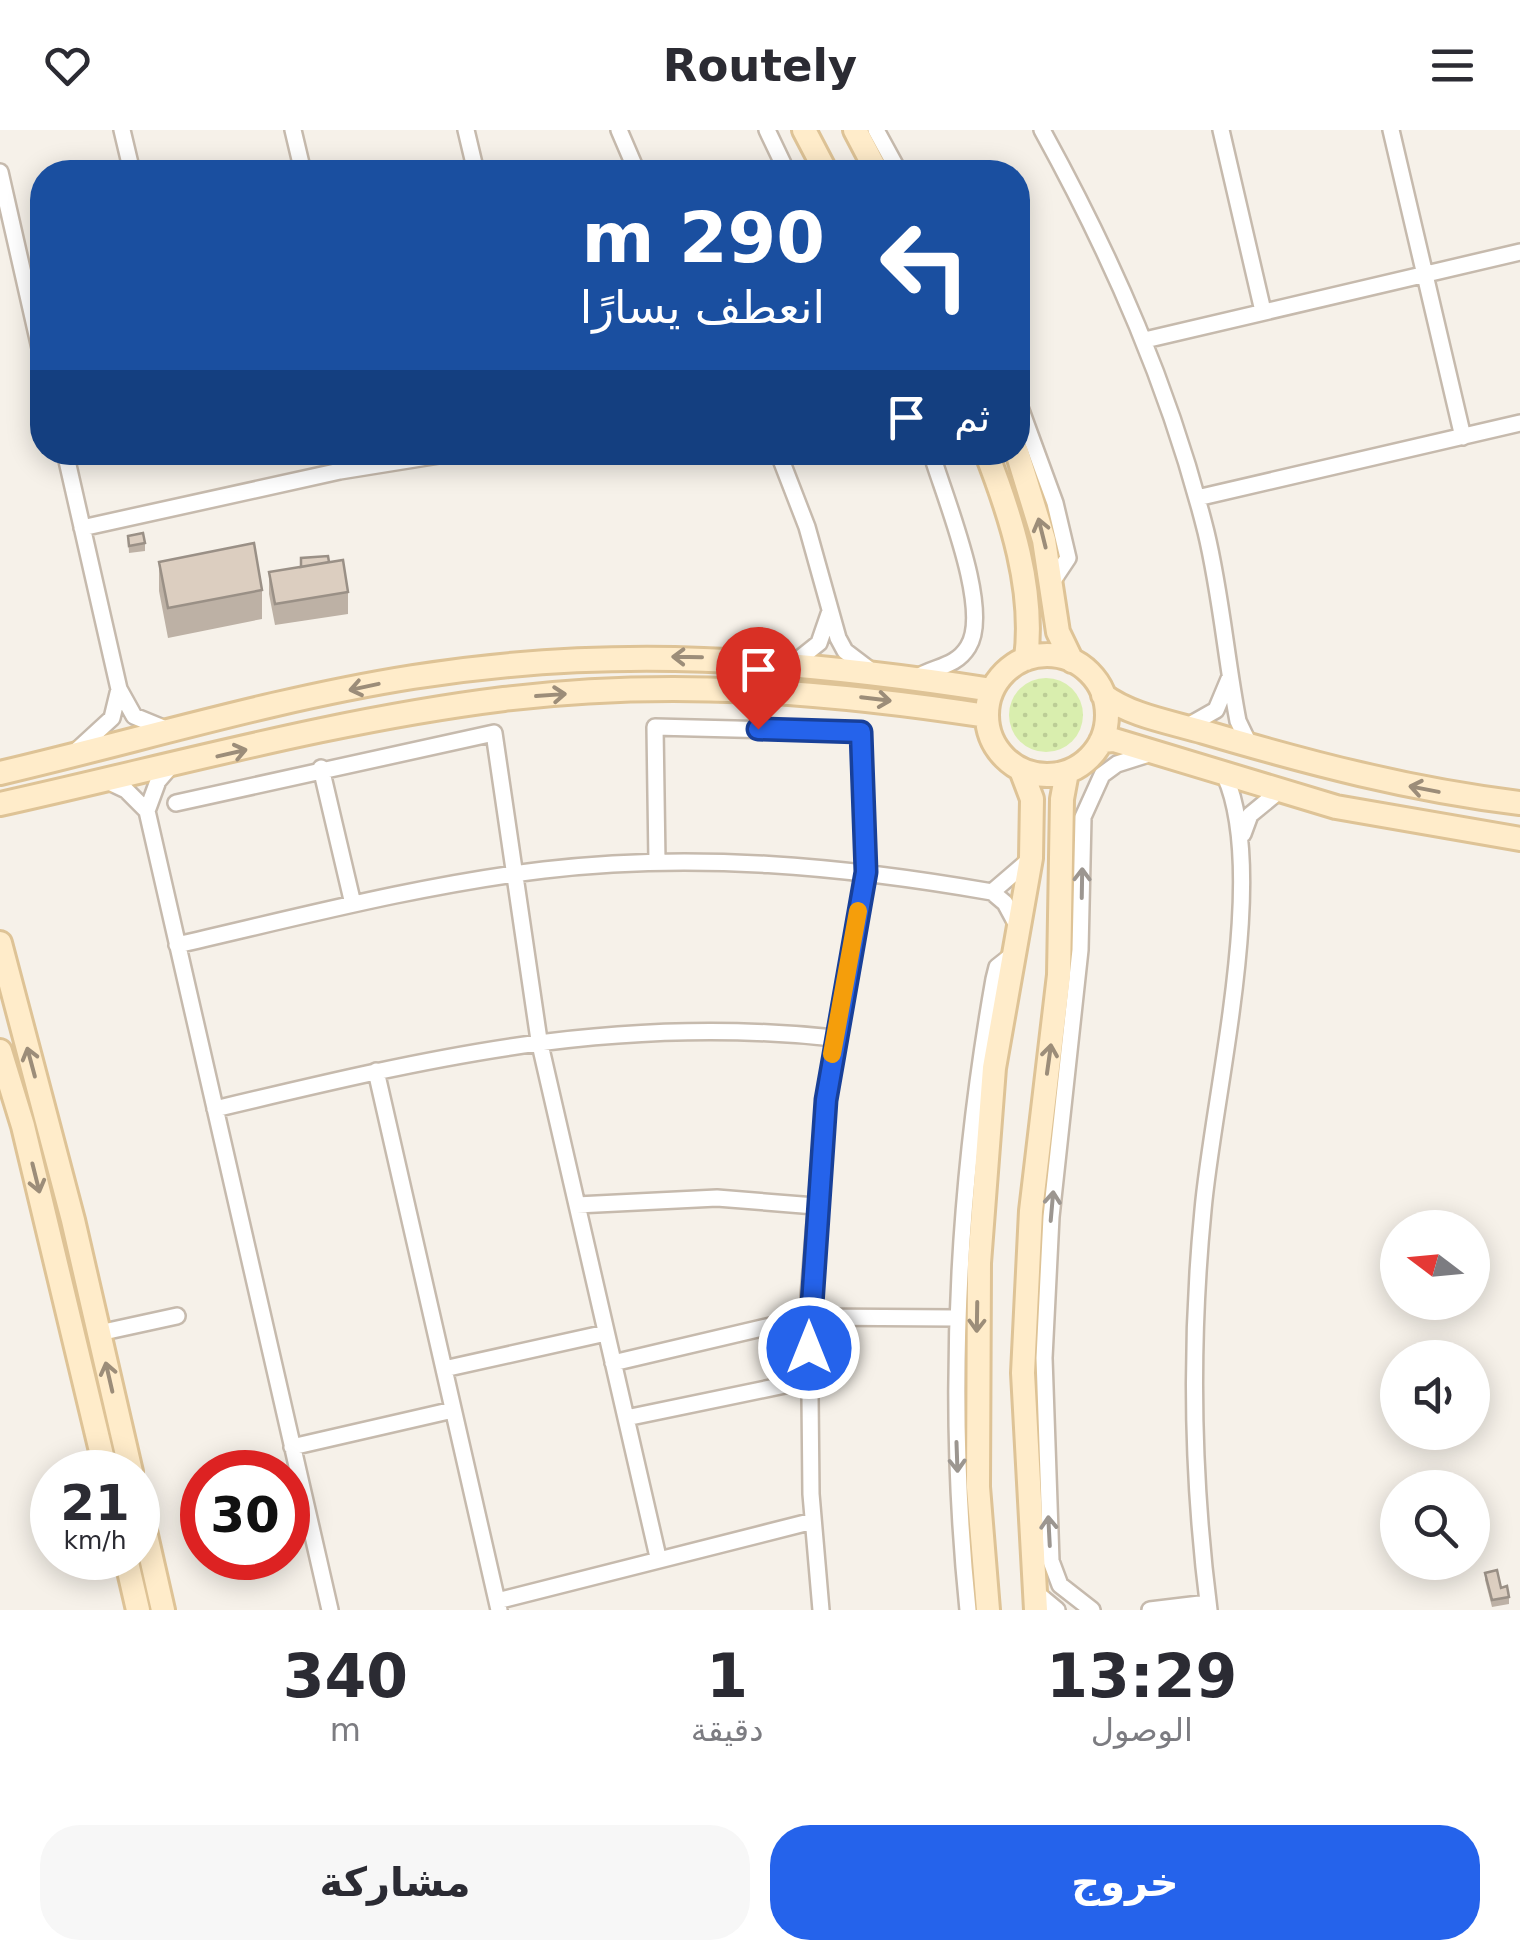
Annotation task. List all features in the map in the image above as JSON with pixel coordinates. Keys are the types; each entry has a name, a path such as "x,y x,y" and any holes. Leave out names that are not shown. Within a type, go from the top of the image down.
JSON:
{"main road":[{"path":"804,130 820,160"},
{"path":"855,130 871,160"},
{"path":"990,465 1018,555 1030,630 1026,658"},
{"path":"1020,465 1052,582 1058,632 1072,660"},
{"path":"1104,694 1107,718 1102,741 1088,760 1067,772 1044,776 1021,770 995,747 987,716 992,690 1006,671 1026,658 1050,655 1072,660 1091,674 1118,706 1381,780 1520,803"},
{"path":"0,773 341,692 461,670 614,658 794,662 992,690"},
{"path":"0,804 406,714 506,698 646,688 835,695 987,716"},
{"path":"1102,741 1114,740 1278,792 1411,823 1520,839"},
{"path":"988,1610 978,1487 980,1245 994,1068 1030,858 1032,799 1021,770"},
{"path":"1035,1600 1024,1408 1027,1268 1056,1012 1062,799 1067,772"},
{"path":"0,943 126,1450"},
{"path":"0,1051 23,1126 101,1450"},
{"path":"131,1580 138,1610"},
{"path":"156,1580 163,1610"}],"street":[{"path":"122,130 129,160"},
{"path":"293,130 300,160"},
{"path":"466,130 473,160"},
{"path":"619,130 632,160"},
{"path":"767,130 781,160"},
{"path":"876,130 892,160"},
{"path":"1042,130 1102,239 1146,340 1196,498 1235,705 1250,746"},
{"path":"1221,130 1263,311"},
{"path":"1391,130 1463,436"},
{"path":"0,172 30,304"},
{"path":"1146,340 1520,252"},
{"path":"1196,498 1520,424"},
{"path":"1030,435 1055,503 1068,558 1052,582"},
{"path":"67,465 119,689 134,716 172,732"},
{"path":"82,528 345,465"},
{"path":"782,465 846,652 873,672"},
{"path":"916,678 928,670 946,668 968,647 978,614 935,465"},
{"path":"794,662 826,633 830,605"},
{"path":"1216,710 1228,686 1230,664"},
{"path":"69,757 112,718 119,689"},
{"path":"1186,727 1216,710 1235,705"},
{"path":"658,862 655,727 861,732 866,872 834,1038 815,1206 809,1318 813,1521 820,1610"},
{"path":"176,803 321,768 494,733 539,1040 658,1557"},
{"path":"1092,1610 1066,1592 1055,1578 1051,1561 1044,1375 1051,1216 1076,994 1087,802 1102,775 1116,764 1155,752"},
{"path":"146,812 158,780 170,767"},
{"path":"321,768 353,904"},
{"path":"1150,1610 1208,1606 1194,1422 1197,1285 1211,1135 1236,958 1241,838 1235,798 1226,776"},
{"path":"107,781 126,790 146,812 330,1610"},
{"path":"1241,838 1250,815 1278,792"},
{"path":"992,892 1030,858"},
{"path":"178,946 353,904 514,874 658,862 724,861 866,872 992,892 1005,903 1018,942 998,967 982,1047 966,1168 956,1318 956,1436 968,1610"},
{"path":"215,1109 376,1071 539,1040 631,1031 721,1029 834,1038"},
{"path":"376,1071 498,1605 658,1557 813,1521"},
{"path":"577,1205 717,1198 815,1206"},
{"path":"99,1333 176,1316"},
{"path":"613,1363 809,1318 956,1318"},
{"path":"444,1369 606,1333"},
{"path":"626,1418 809,1380"},
{"path":"292,1447 454,1410"},
{"path":"1035,1600 1057,1610"}],"green space":[{"path":"1046,678 1072,689 1083,715 1072,741 1046,752 1020,741 1009,715 1020,689"}],"building":[{"path":"143,533 145,543 129,546 128,536"},
{"path":"254,543 262,590 168,608 159,562"},
{"path":"328,556 329,562 301,567 301,558"},
{"path":"343,560 348,592 275,604 269,572"},
{"path":"1497,1570 1501,1588 1507,1586 1509,1597 1492,1600 1487,1580 1490,1572"}],"slow traffic":[{"path":"832,1054 858,911"}],"route":[{"path":"758,729 861,732 866,872 838,1010 817,1173 809,1348"}]}
